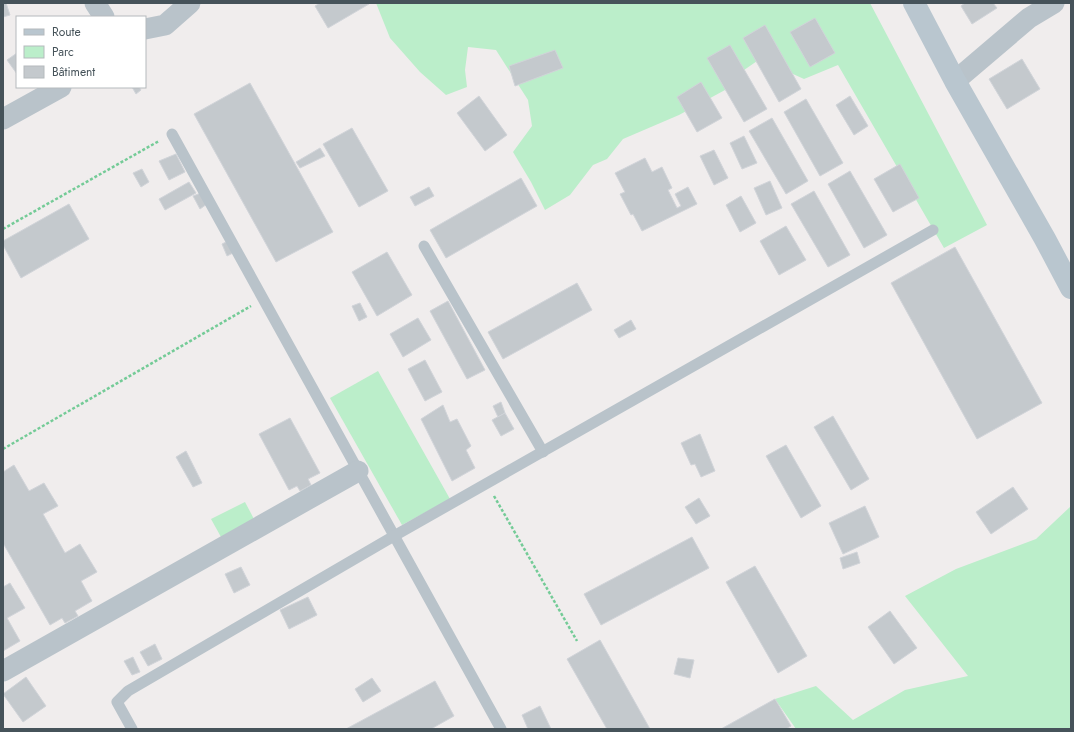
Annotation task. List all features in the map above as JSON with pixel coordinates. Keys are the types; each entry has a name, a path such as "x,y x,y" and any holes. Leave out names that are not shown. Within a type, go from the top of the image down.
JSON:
{"main road":[{"path":"914,3 955,81 1045,239 1071,288"}],"street":[{"path":"95,3 103,16"},
{"path":"146,29 165,25 190,3"},
{"path":"955,81 1029,18 1054,3"},
{"path":"3,119 59,88"},
{"path":"3,672 358,471"}],"lane":[{"path":"172,134 501,729"},
{"path":"132,729 117,702 128,691 486,483 933,230"},
{"path":"424,246 543,452"}],"path":[{"path":"3,229 172,134"},
{"path":"3,448 263,299"},
{"path":"486,483 578,641"}],"green space":[{"path":"376,3 870,3 987,225 944,248 838,65 804,79 760,59 731,79 725,90 679,115 623,139 607,159 593,165 570,195 545,210 531,182 513,152 532,126 528,100 496,50 468,47 465,70 467,87 446,95 420,72 390,38"},
{"path":"378,371 450,499 402,525 330,398"},
{"path":"245,502 254,519 221,537 211,519"},
{"path":"1071,506 1071,729 796,729 775,699 816,686 853,720 905,690 968,676 905,596 956,569 1036,539"}],"building":[{"path":"3,3 6,3 10,15 3,17"},
{"path":"320,3 369,4 328,28 315,6"},
{"path":"965,3 993,3 997,8 972,24 961,6"},
{"path":"815,18 835,53 810,67 790,32"},
{"path":"765,25 801,89 779,102 743,38"},
{"path":"730,45 767,109 744,122 707,58"},
{"path":"555,50 563,68 515,86 509,66"},
{"path":"16,54 16,73 7,60"},
{"path":"1022,59 1040,89 1007,109 989,79"},
{"path":"701,82 722,118 697,132 677,97"},
{"path":"250,83 333,232 276,262 194,114"},
{"path":"133,88 140,88 141,90 136,94"},
{"path":"479,96 507,135 485,151 457,113"},
{"path":"850,96 868,126 854,135 836,105"},
{"path":"806,99 843,163 820,176 784,112"},
{"path":"772,118 808,181 786,194 749,131"},
{"path":"352,128 388,191 359,207 323,144"},
{"path":"744,136 757,163 742,169 730,143"},
{"path":"320,148 325,156 300,168 296,162"},
{"path":"714,150 728,178 714,185 700,156"},
{"path":"176,154 185,172 169,180 159,161"},
{"path":"645,158 652,172 662,167 672,188 668,190 677,208 681,206 675,194 688,187 697,204 642,231 633,214 631,215 620,194 625,192 615,173"},
{"path":"900,164 919,198 893,212 874,179"},
{"path":"142,169 149,182 141,187 133,173"},
{"path":"850,171 887,235 864,248 828,184"},
{"path":"521,178 537,206 446,258 430,230"},
{"path":"770,181 782,208 766,215 754,188"},
{"path":"189,182 196,193 165,210 159,199"},
{"path":"429,187 434,196 415,206 410,197"},
{"path":"814,191 850,255 828,267 791,204"},
{"path":"201,193 207,204 200,209 193,196"},
{"path":"741,196 756,223 740,232 726,205"},
{"path":"69,204 89,239 21,278 3,245 3,241"},
{"path":"786,226 806,260 779,275 760,241"},
{"path":"230,240 235,252 227,256 222,244"},
{"path":"955,247 1042,403 977,439 891,283"},
{"path":"387,252 412,295 377,316 352,272"},
{"path":"577,283 592,310 503,359 488,332"},
{"path":"448,301 485,370 467,379 430,311"},
{"path":"360,303 367,317 359,321 352,306"},
{"path":"418,318 431,340 403,357 390,334"},
{"path":"631,320 636,329 619,338 614,330"},
{"path":"425,360 442,392 425,401 408,369"},
{"path":"501,402 505,413 498,417 493,406"},
{"path":"443,405 450,422 457,419 471,446 466,450 475,468 452,481 421,419"},
{"path":"505,413 514,429 501,436 492,420"},
{"path":"833,416 869,479 851,490 814,427"},
{"path":"290,418 320,473 308,479 311,485 300,491 297,486 289,490 259,434"},
{"path":"700,434 715,471 701,477 695,464 691,465 681,443"},
{"path":"786,445 821,506 801,518 766,456"},
{"path":"186,451 202,483 193,487 176,457"},
{"path":"14,465 29,491 44,483 58,506 43,514 65,553 80,544 97,572 81,581 92,601 75,611 78,616 65,623 62,618 50,625 3,543 3,472"},
{"path":"1013,487 1028,509 991,534 976,512"},
{"path":"699,498 710,516 696,524 685,507"},
{"path":"865,506 879,537 843,554 829,523"},
{"path":"692,537 709,568 601,625 584,594"},
{"path":"857,552 860,563 843,569 840,558"},
{"path":"755,566 807,656 778,673 726,582"},
{"path":"241,567 250,585 234,593 225,574"},
{"path":"10,583 25,608 7,618 20,641 3,651 3,587"},
{"path":"308,597 317,615 289,629 280,610"},
{"path":"890,611 917,648 894,664 868,627"},
{"path":"600,640 650,729 607,729 567,659"},
{"path":"155,644 162,659 148,666 140,652"},
{"path":"133,657 140,672 132,675 124,661"},
{"path":"678,658 694,660 690,678 674,674"},
{"path":"26,677 46,706 23,722 3,694"},
{"path":"372,678 381,691 363,702 355,689"},
{"path":"435,681 454,716 431,729 346,729"},
{"path":"775,699 791,726 786,729 721,729"},
{"path":"540,706 551,729 528,729 522,715"}]}
